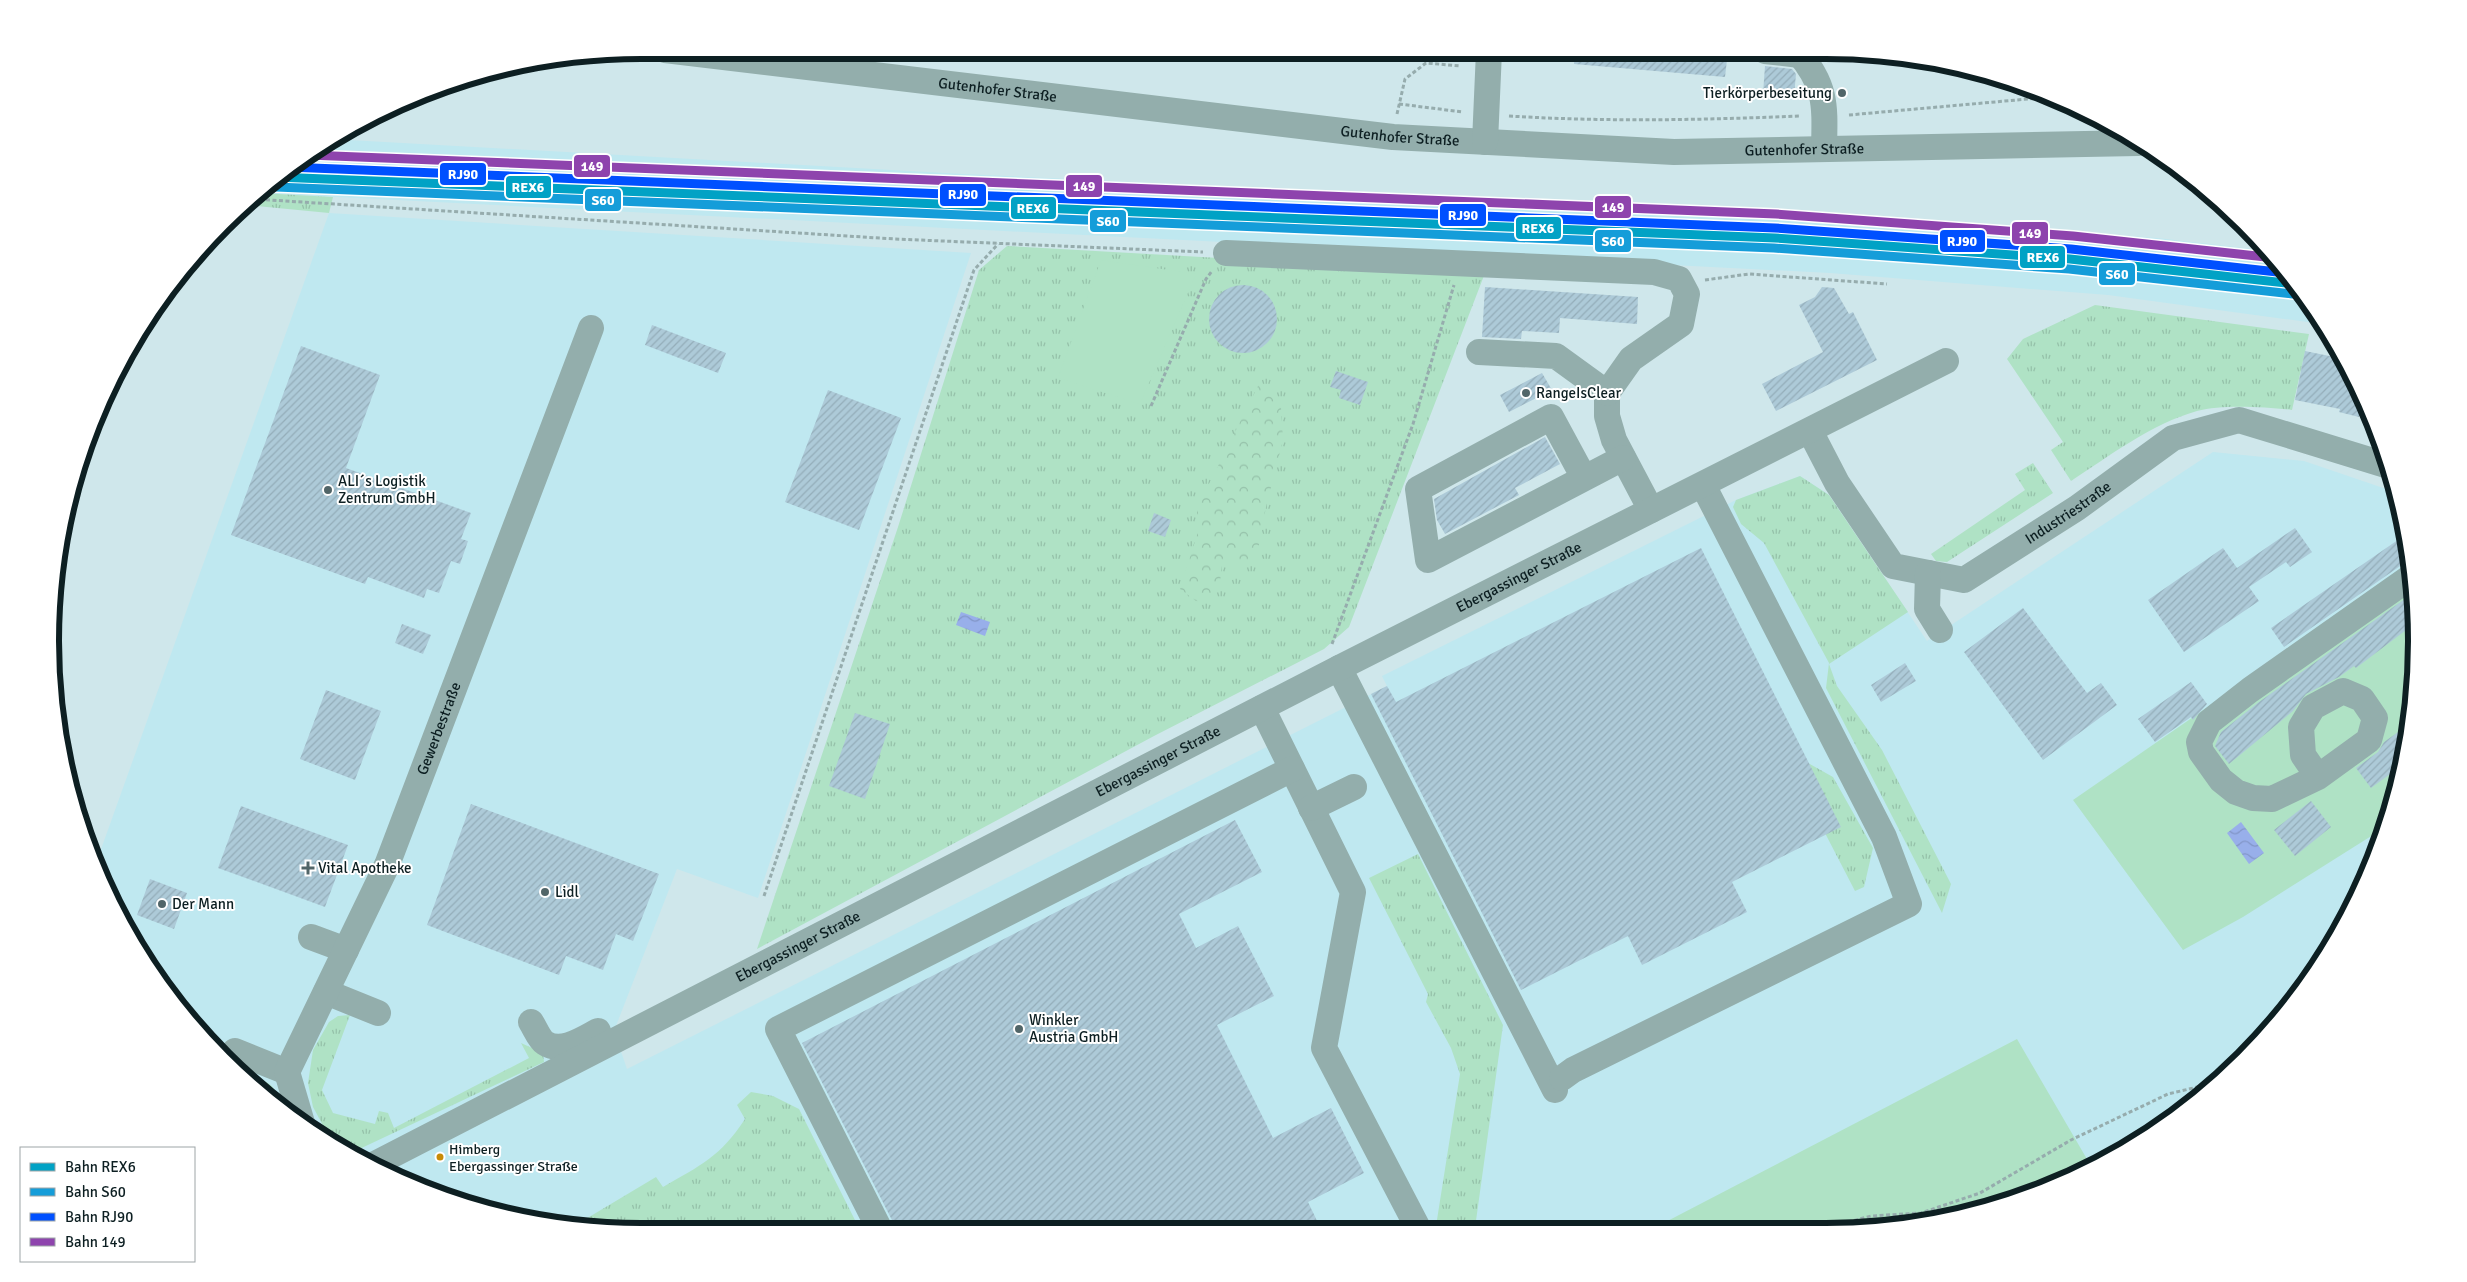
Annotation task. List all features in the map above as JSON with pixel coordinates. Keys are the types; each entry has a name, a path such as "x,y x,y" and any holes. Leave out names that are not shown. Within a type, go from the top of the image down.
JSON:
{"street":[{"name":"Gutenhofer Straße","path":"740,59 1394,137 1674,152 2127,143"},
{"path":"1484,142 1488,59"},
{"path":"1804,59 1821,88 1825,115 1824,149"},
{"path":"1226,253 1654,272 1679,279 1687,294 1681,324 1631,359 1607,393 1607,416 1614,440 1651,510"},
{"name":"Gewerbestraße","path":"287,1072 388,864 590,328"},
{"path":"1480,352 1556,356 1607,393"},
{"name":"Ebergassinger Straße","path":"380,1161 1340,668 1946,361"},
{"path":"1584,478 1551,417 1418,489 1428,560 1623,458"},
{"name":"Industriestraße","path":"1810,431 1837,483 1893,566 1964,580 2077,508 2173,438 2239,420 2380,463"},
{"path":"1340,668 1559,1084 1573,1070 1909,904 1884,837 1703,485"},
{"path":"1928,573 1927,609 1940,630"},
{"path":"2318,777 2272,799 2253,798 2236,792 2221,780 2204,757 2199,742 2202,733 2209,722 2250,690 2405,581"},
{"path":"1262,708 1353,892 1324,1048 1415,1223"},
{"path":"876,1223 778,1029 1292,769"},
{"path":"1312,808 1354,787"},
{"path":"311,937 346,950"},
{"path":"326,992 378,1013"},
{"path":"531,1022 543,1042 552,1046 570,1046 667,997 701,998"},
{"path":"235,1051 287,1072 299,1111"}],"path":[{"path":"1394,137 1398,104 1405,79 1426,63 1461,66"},
{"path":"1398,104 1431,110 1570,120 1674,121 1875,114 2036,98"},
{"path":"261,200 896,239 1226,253"},
{"path":"764,896 974,270 998,243"},
{"path":"1151,406 1206,279 1226,253"},
{"path":"1340,668 1330,649 1413,424 1461,263"},
{"path":"1687,294 1706,279 1749,274 1887,284"},
{"path":"1846,1222 1871,1216 1921,1213 1980,1193 2071,1140 2168,1094 2201,1086"}],"shaded area":[{"path":"346,140 963,174 1472,198 1803,211 2157,238 2257,250 2288,287 2313,323 2108,295 1830,273 269,194 318,157"},
{"path":"329,213 971,253 758,898 677,869 614,1031 627,1069 1387,686 1382,676 1736,500 1800,476 1829,495 1927,641 2213,452 2304,461 2388,490 2397,527 2403,565 2408,623 2398,750 2388,792 2364,864 2348,899 2310,964 2288,995 2238,1053 2210,1079 2149,1125 2117,1145 2049,1179 2013,1192 1940,1212 1902,1218 1826,1223 641,1223 603,1222 527,1212 454,1192 418,1179 383,1163 318,1125 257,1079 203,1025 157,964 119,899 99,854"}],"green space":[{"path":"269,194 333,197 329,213 254,206"},
{"path":"1007,246 1485,273 1349,627 1324,649 1154,736 757,949 898,527 979,270"},
{"path":"1101,260 1196,274 1140,404 1058,378"},
{"path":"2095,305 2309,334 2292,410 2257,407 2219,407 2197,411 2147,432 2071,481 2051,450 2063,442 2007,359 2023,339"},
{"path":"1259,384 1268,389 1281,408 1283,440 1266,507 1258,550 1244,564 1222,565 1220,582 1207,602 1196,601 1180,589 1197,535 1197,508"},
{"path":"2033,463 2053,493 1947,562 1936,561 1931,554 2025,490 2015,474"},
{"path":"1800,476 1829,495 1908,612 1829,664 1837,686 1882,750 1951,884 1942,913 1826,688 1829,663 1764,543 1741,524 1733,507 1736,500"},
{"path":"2404,572 2408,641 2403,717 2397,755 2375,834 2243,917 2183,950 2073,800"},
{"path":"1808,763 1833,777 1873,848 1864,887 1855,891 1826,835"},
{"path":"1418,854 1503,1025 1476,1223 1436,1223 1460,1074 1451,1048 1426,1002 1428,994 1369,878"},
{"path":"350,1015 322,1090 333,1113 375,1124 379,1111 388,1113 394,1128 529,1058 521,1043 543,1053 544,1062 358,1150 325,1130 313,1107 308,1083 313,1050 329,1022 338,1016"},
{"path":"2017,1039 2088,1161 2049,1179 2013,1192 1940,1212 1902,1218 1826,1223 1664,1223"},
{"path":"256,1078 267,1082 277,1095"},
{"path":"751,1092 773,1096 799,1109 856,1223 641,1223 584,1220 656,1177 663,1187 709,1159 727,1143 745,1119 737,1105"}],"water":[{"path":"961,612 990,622 985,636 956,625"},
{"path":"2241,822 2264,853 2249,864 2227,833"}],"building":[{"path":"1574,59 1727,59 1725,77 1574,64"},
{"path":"1765,66 1792,69 1796,74 1794,96 1763,94"},
{"path":"1243,285 1256,288 1267,295 1274,306 1277,319 1274,332 1267,343 1256,350 1243,353 1230,350 1219,343 1212,332 1209,319 1212,306 1219,295 1230,288"},
{"path":"1485,287 1638,297 1637,324 1560,318 1559,333 1522,331 1521,339 1482,337"},
{"path":"1822,287 1834,288 1849,314 1853,312 1877,360 1776,411 1762,384 1823,352 1799,305 1815,297"},
{"path":"652,325 726,353 718,373 645,345"},
{"name":"ALI´s Logistik Zentrum GmbH","path":"301,346 380,375 346,468 471,513 461,539 468,541 460,564 451,561 439,593 427,589 424,598 368,577 365,584 231,535"},
{"path":"2305,351 2334,357 2360,410 2359,417 2339,412 2340,409 2295,400"},
{"path":"1336,371 1368,382 1360,405 1339,398 1341,390 1330,387"},
{"name":"RangeIsClear","path":"1542,373 1552,390 1509,412 1500,395"},
{"path":"828,390 901,418 859,530 785,502"},
{"path":"1545,437 1560,464 1515,488 1519,495 1445,534 1437,520 1434,499"},
{"path":"1154,513 1171,520 1165,537 1148,531"},
{"path":"2295,528 2312,552 2290,567 2286,562 2249,587 2259,601 2184,652 2148,600 2223,548 2237,568"},
{"path":"2399,539 2403,564 2284,647 2271,628"},
{"path":"1701,548 1841,827 1732,882 1747,912 1642,965 1628,936 1521,990 1371,694 1387,686 1396,702"},
{"path":"2406,598 2408,629 2356,668 2354,666 2339,677 2306,694 2293,711 2229,764 2215,746 2221,732 2259,702"},
{"path":"2023,608 2087,693 2101,683 2117,705 2043,760 1964,652"},
{"path":"402,624 431,635 423,654 395,643"},
{"path":"1905,663 1916,681 1881,702 1871,685"},
{"path":"2191,682 2207,704 2193,720 2191,717 2155,742 2138,719"},
{"path":"326,690 381,711 355,780 300,759"},
{"path":"855,713 890,724 865,799 829,786"},
{"path":"2401,730 2393,772 2371,788 2356,768 2378,752 2384,742"},
{"path":"2311,801 2331,827 2295,856 2274,830"},
{"name":"Lidl","path":"471,804 659,874 633,941 616,934 603,970 566,956 559,975 427,925"},
{"path":"241,806 348,845 325,907 218,868"},
{"name":"Winkler Austria GmbH","path":"1235,820 1262,872 1179,914 1196,948 1238,926 1274,996 1217,1025 1273,1138 1331,1108 1364,1173 1308,1202 1318,1223 893,1223 802,1043"},
{"name":"Der Mann","path":"150,879 187,893 174,929 137,915"}],"rail line":[{"name":"149","path":"320,155 1776,214 2073,236 2264,257"},
{"name":"RJ90","path":"303,168 1775,228 2071,249 2276,272"},
{"name":"REX6","path":"289,178 1775,238 2070,259 2285,283"},
{"name":"S60","path":"277,187 1774,248 2069,269 2293,294"}],"place":[{"name":"Tierkörperbeseitung","path":"1842,93"},
{"name":"RangeIsClear","path":"1526,393"},
{"name":"ALI´s Logistik Zentrum GmbH","path":"328,490"},
{"name":"Vital Apotheke","path":"308,868"},
{"name":"Lidl","path":"545,892"},
{"name":"Der Mann","path":"162,904"},
{"name":"Winkler Austria GmbH","path":"1019,1029"},
{"name":"Himberg Ebergassinger Straße","path":"440,1157"}]}
